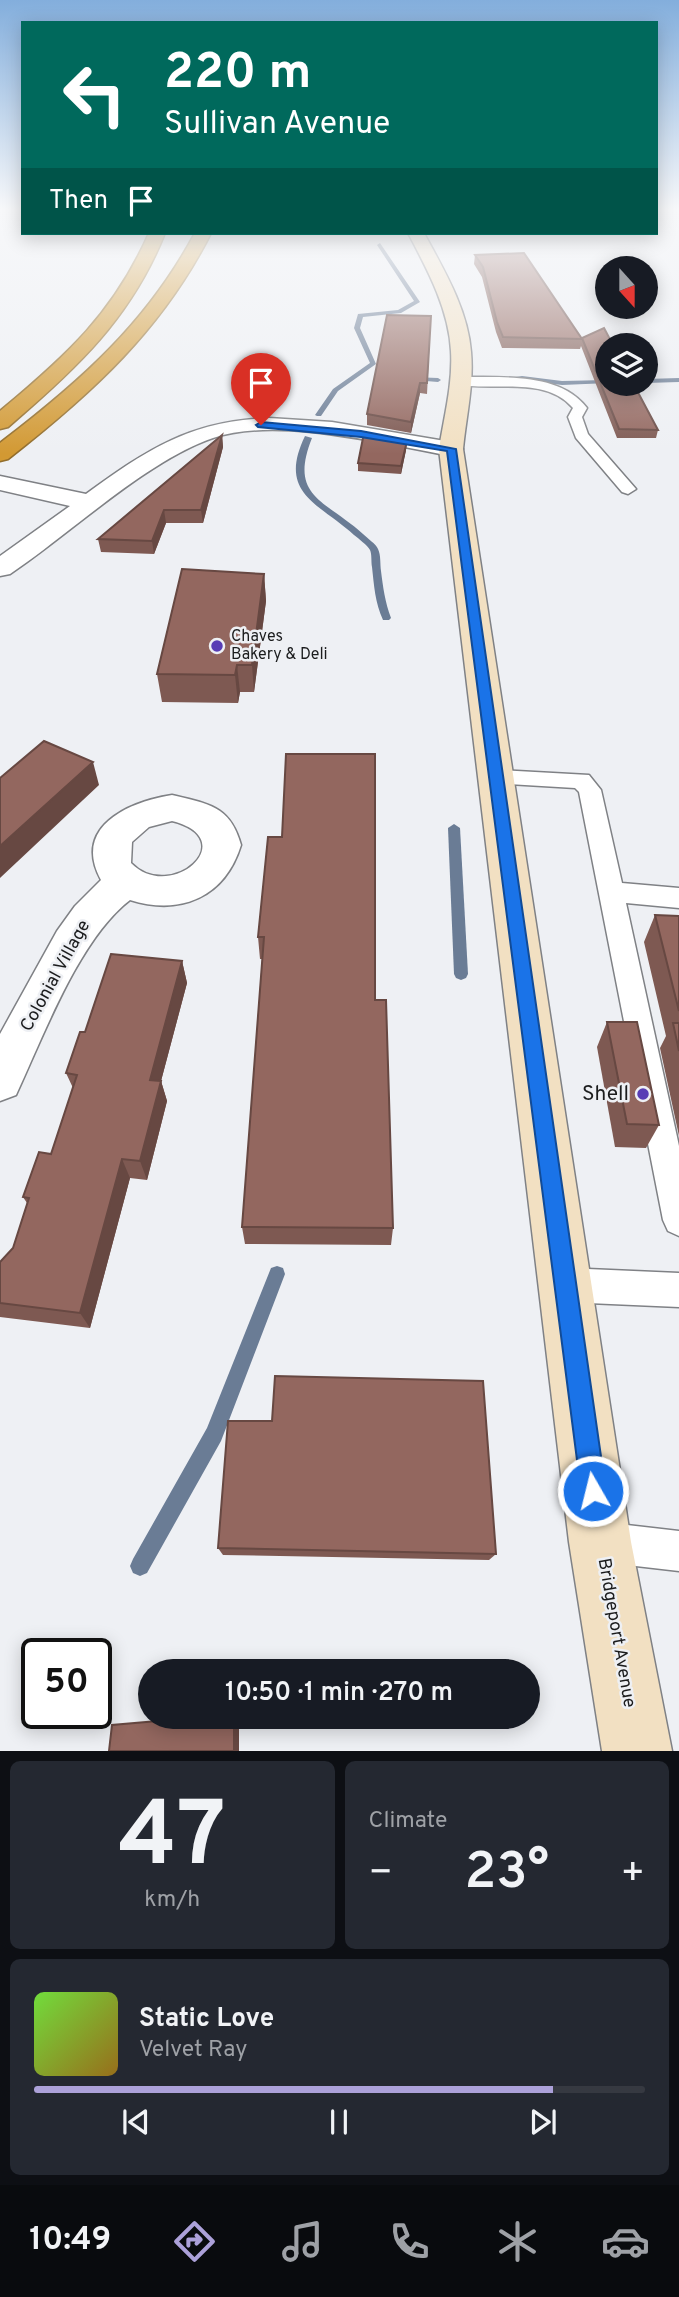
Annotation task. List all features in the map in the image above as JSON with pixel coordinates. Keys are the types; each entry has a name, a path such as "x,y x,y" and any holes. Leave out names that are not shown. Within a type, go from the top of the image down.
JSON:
{"highway":[{"path":"0,422 70,365 116,312 129,290"},
{"path":"6,449 74,397 141,329 171,290"}],"main road":[{"name":"Bridgeport Avenue","path":"442,290 460,339 459,381 451,449 600,1542 637,1751"}],"street":[{"path":"0,568 28,550 88,502 180,444 213,430 243,425 279,424 451,449"},
{"path":"0,483 88,502"},
{"name":"Colonial Village","path":"0,1080 48,985 93,909 125,883"}],"lane":[{"path":"459,381 556,388 568,393 580,408 575,417 581,435 628,489"},
{"path":"497,778 581,780 590,790 614,892 679,1220"},
{"path":"614,892 679,898"},
{"path":"565,1285 679,1290"},
{"path":"600,1542 679,1551"}],"building":[{"path":"489,290 549,290 582,339 503,337"},
{"path":"387,315 431,316 427,383 420,383 411,422 367,414"},
{"path":"604,328 607,333 595,333 595,370 582,338"},
{"path":"606,396 640,396 658,430 619,429"},
{"path":"364,433 407,441 401,466 358,463"},
{"path":"222,435 201,510 164,510 152,541 98,539"},
{"name":"Chaves Bakery & Deli","path":"182,569 264,574 252,665 237,665 235,675 157,674"},
{"path":"44,741 93,762 0,846 0,778"},
{"path":"286,754 375,754 375,1000 386,1000 393,1228 242,1227 264,937 258,937 268,837 282,837"},
{"path":"655,915 679,916 679,1011"},
{"path":"111,954 182,961 150,1080 161,1081 140,1161 122,1159 80,1313 0,1303 0,1262 13,1248 29,1198 23,1197 39,1152 51,1154 77,1075 66,1073 80,1032 85,1032"},
{"path":"607,1022 637,1022 659,1125 627,1124"},
{"path":"673,1023 679,1023 679,1051"},
{"path":"275,1376 483,1381 496,1554 218,1548 228,1421 272,1421"},
{"path":"138,1723 138,1729 234,1729 234,1751 109,1751 112,1725"}],"waterway":[{"path":"319,415 335,390 373,364 357,328 360,315 399,312 417,302 409,290"},
{"path":"414,378 438,380"},
{"path":"503,380 522,378 562,383 595,382"},
{"path":"658,381 679,380"},
{"path":"308,438 301,454 300,479 312,498 374,549 381,603 386,618"},
{"path":"454,828 461,974"},
{"path":"140,1566 214,1434 277,1274"}],"place":[{"name":"Chaves Bakery & Deli","path":"217,646"},
{"name":"Shell","path":"643,1094"}],"route":[{"path":"261,425 279,424 361,434 451,449 593,1491"}]}
